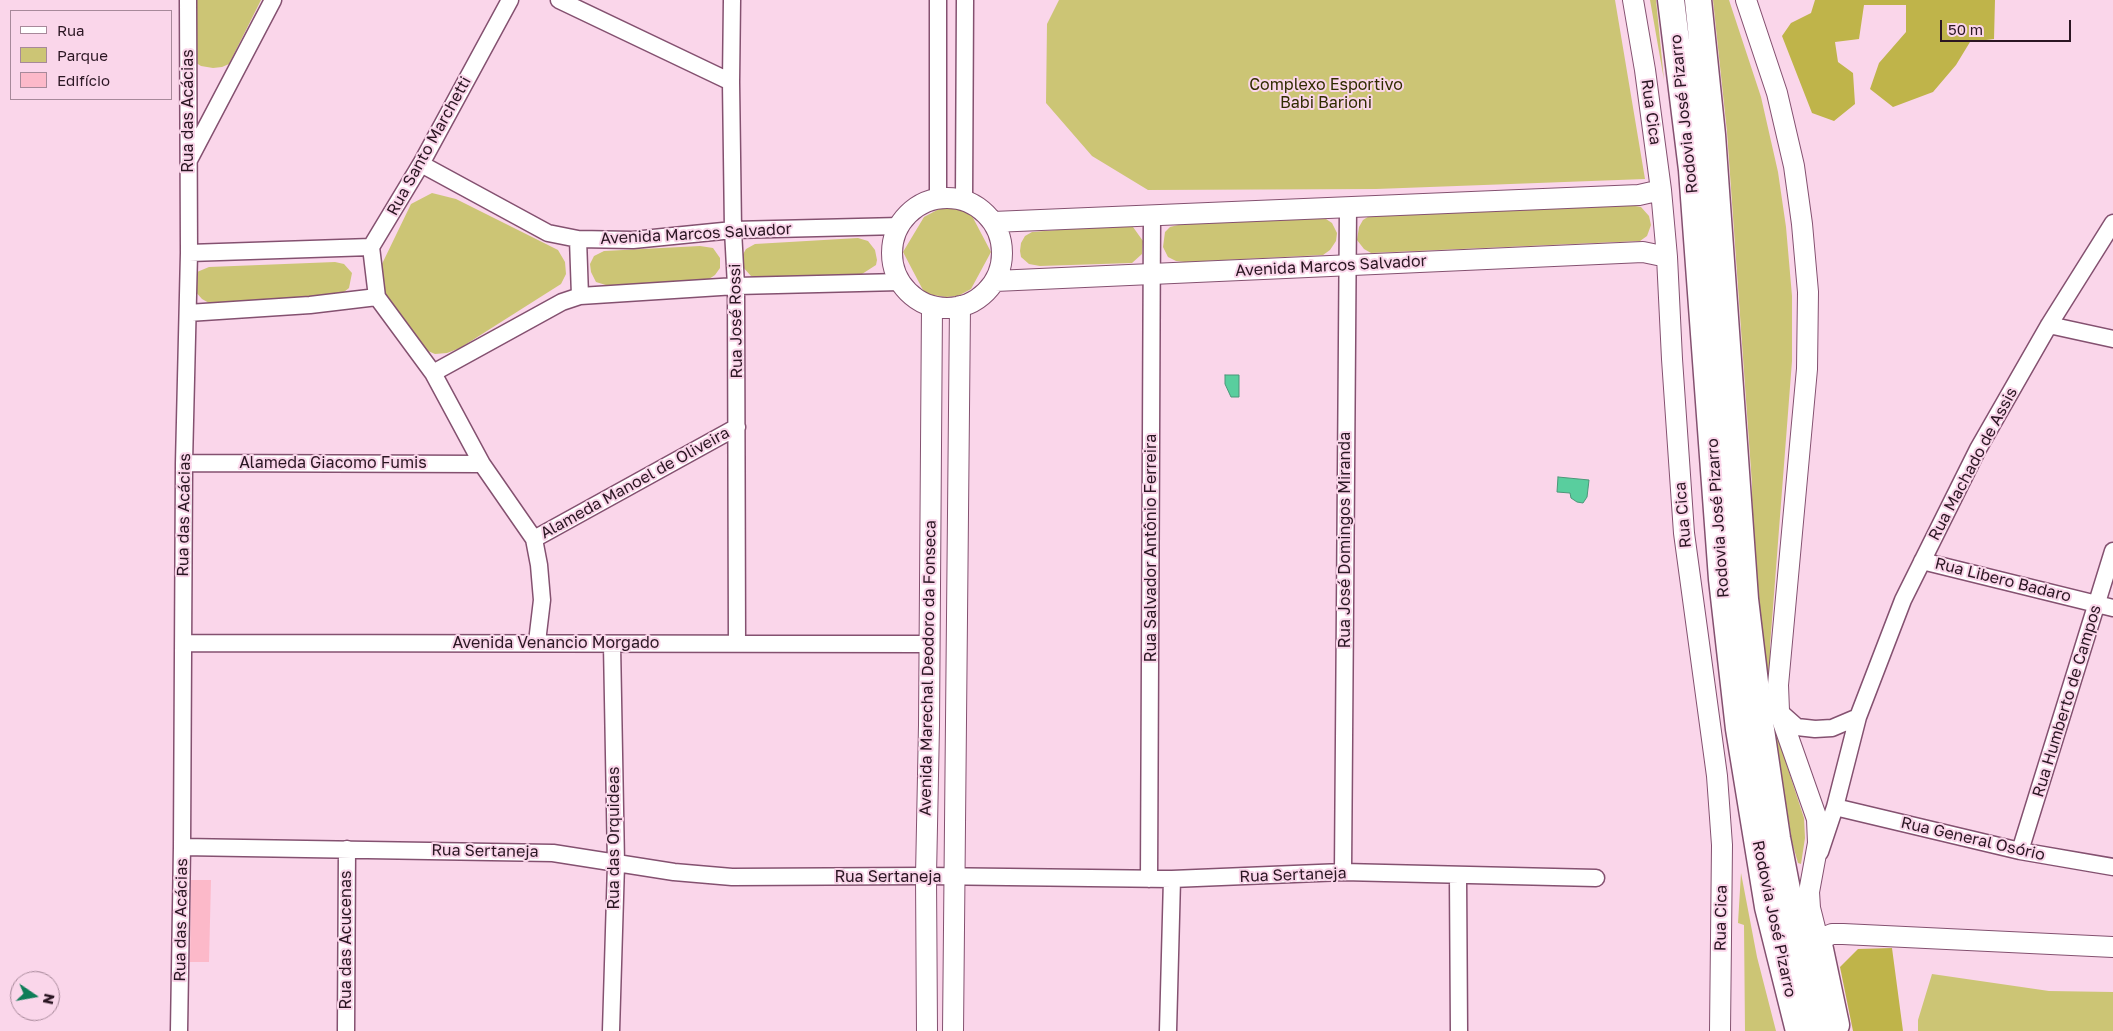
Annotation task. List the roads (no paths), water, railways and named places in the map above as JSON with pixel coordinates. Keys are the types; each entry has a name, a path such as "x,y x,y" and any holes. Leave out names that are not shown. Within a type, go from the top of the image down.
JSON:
{"main road":[{"name":"Rodovia José Pizarro","path":"1671,0 1692,170 1722,578 1739,729 1768,908 1799,1031"},
{"name":"Rodovia José Pizarro","path":"1698,0 1712,135 1745,590 1769,714 1777,838 1805,973 1821,1031"},
{"path":"1818,940 1837,1031"}],"street":[{"name":"Rua das Acácias","path":"179,1031 184,463 189,253 188,0"},
{"path":"188,162 273,0"},
{"name":"Rua Santo Marchetti","path":"371,247 421,164 510,0"},
{"path":"559,0 730,82"},
{"name":"Rua José Rossi","path":"732,0 730,82 736,286 737,643"},
{"path":"938,0 938,198"},
{"path":"964,200 965,0"},
{"name":"Rua Cica","path":"1633,0 1645,70 1661,190 1667,257 1684,533 1720,810 1722,845 1720,1031"},
{"path":"1746,0 1777,93 1794,166 1802,224 1808,292 1808,369 1778,685 1769,714 1812,804 1818,833 1815,864 1809,892 1810,908 1818,940 1832,934 1843,934 2113,947"},
{"name":"Avenida Marcos Salvador","path":"421,164 548,233 578,240 633,240 733,230 900,226"},
{"path":"993,222 1639,195 1661,190"},
{"path":"951,197 964,200 980,208 993,222 1002,245 1001,264 994,282 980,297 960,306 948,308 932,306 910,293 900,282 894,268 892,254 894,239 909,213 922,204 938,198 951,197"},
{"name":"Rua José Domingos Miranda","path":"1343,872 1348,208"},
{"name":"Rua Salvador Antônio Ferreira","path":"1149,879 1152,216"},
{"name":"Rua Machado de Assis","path":"1815,864 1835,807 1858,717 1903,600 1978,449 2049,325 2113,223"},
{"path":"578,240 580,296"},
{"path":"189,253 371,247 377,297 433,373 482,464 534,539 539,565 542,600 538,642"},
{"name":"Avenida Marcos Salvador","path":"994,282 1643,252 1667,257"},
{"path":"433,373 562,302 580,296 736,286 900,282"},
{"path":"188,313 310,305 377,297"},
{"name":"Avenida Marechal Deodoro da Fonseca","path":"927,1031 926,876 932,306"},
{"name":"Avenida Marechal Deodoro da Fonseca","path":"953,1031 960,306"},
{"path":"2049,325 2113,339"},
{"name":"Alameda Manoel de Oliveira","path":"534,539 737,427"},
{"name":"Alameda Giacomo Fumis","path":"184,463 482,464"},
{"name":"Rua Humberto de Campos","path":"2020,851 2113,551"},
{"name":"Rua Libero Badaro","path":"1922,561 2113,608"},
{"name":"Avenida Venancio Morgado","path":"183,643 929,644"},
{"name":"Rua das Orquideas","path":"611,1031 616,864 612,644"},
{"path":"1769,714 1797,727 1815,729 1832,728 1858,717"},
{"name":"Rua General Osório","path":"1835,807 2020,851 2113,867"},
{"name":"Rua Sertaneja","path":"182,848 553,853 583,856 616,864 674,872 732,877 926,876 1172,879 1343,872 1596,878"},
{"name":"Rua das Acucenas","path":"346,1031 347,849"},
{"path":"1458,876 1459,1031"},
{"path":"1168,1031 1172,879"}],"park label":[{"name":"Complexo Esportivo Babi Barioni","path":"1326,94"}]}
